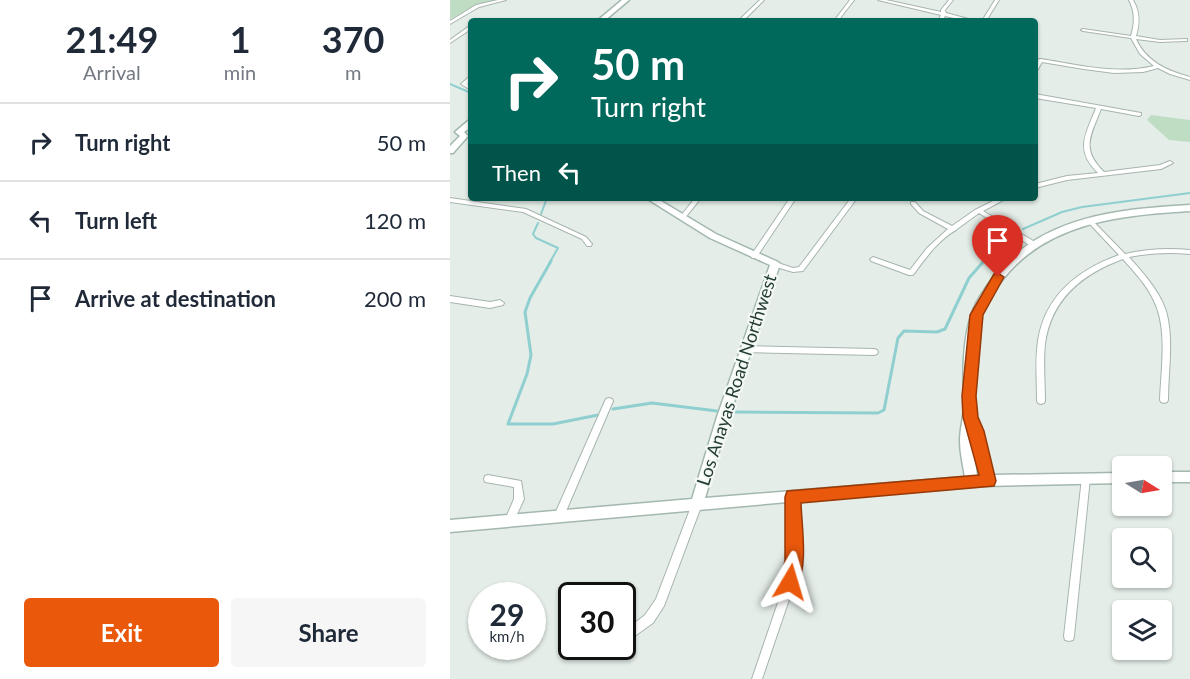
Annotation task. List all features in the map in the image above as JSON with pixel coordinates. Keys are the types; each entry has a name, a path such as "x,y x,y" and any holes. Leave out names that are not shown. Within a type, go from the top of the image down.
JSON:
{"street":[{"path":"450,22 478,6 504,0"},
{"path":"604,18 626,0"},
{"path":"743,18 762,0"},
{"path":"838,18 852,0"},
{"path":"880,0 962,18"},
{"path":"942,18 945,14 943,10 951,0"},
{"path":"986,18 997,0"},
{"path":"1131,0 1137,10 1137,26 1132,37 1137,50 1157,67 1190,79"},
{"path":"450,42 468,29"},
{"path":"1083,30 1160,41 1185,40"},
{"path":"1038,65 1041,60 1118,71 1140,71 1157,67"},
{"path":"1038,97 1139,114"},
{"path":"1100,108 1086,141 1087,153 1102,173"},
{"path":"454,132 468,125"},
{"path":"450,151 464,136 454,132"},
{"path":"1038,185 1102,173 1161,167 1170,163"},
{"path":"450,200 524,210 584,238 589,244"},
{"path":"655,201 712,236 775,264"},
{"path":"682,218 696,201"},
{"path":"754,256 791,201"},
{"name":"Los Anayas Road Northwest","path":"697,504 745,349 775,264 793,270 801,269 852,201"},
{"path":"873,260 911,273 939,241 979,211 998,201"},
{"path":"913,203 921,212 954,229"},
{"path":"972,482 966,440 970,417 972,346 980,306 1008,264 1033,244 1089,220 1127,213 1190,208"},
{"path":"979,211 1033,244"},
{"path":"1089,220 1151,288 1162,310 1164,400"},
{"path":"1041,401 1041,354 1046,323 1060,295 1098,266 1122,256 1174,249 1190,252"},
{"path":"450,299 490,305 500,303"},
{"path":"745,349 874,352"},
{"path":"559,516 609,401"},
{"path":"970,417 976,431 988,481"},
{"path":"1172,477 1190,477"},
{"path":"1069,636 1086,478"},
{"path":"450,526 972,482 1112,478"},
{"path":"488,479 518,484 519,499 510,520"},
{"path":"757,679 790,582 794,560 793,497"},
{"path":"636,630 649,620 660,602 697,504"}],"green space":[{"path":"450,0 502,0 477,4 450,19"},
{"path":"1151,115 1190,120 1190,142 1169,140 1147,120"}],"waterway":[{"path":"450,84 468,92"},
{"path":"1023,229 1062,212 1082,207 1190,193"},
{"path":"541,214 546,201"},
{"path":"538,223 533,234 536,238 558,248 550,262"},
{"path":"982,262 1009,238"},
{"path":"551,261 530,298 525,312 531,355 527,374 508,424 553,424 598,415"},
{"path":"733,412 878,413 884,410 898,338 904,331 937,332 945,329 969,278 984,261"},
{"path":"613,409 652,403 717,411"}],"route":[{"path":"790,582 794,560 793,497 879,488 988,481 976,431 970,417 969,396 976,315 998,277"}]}
